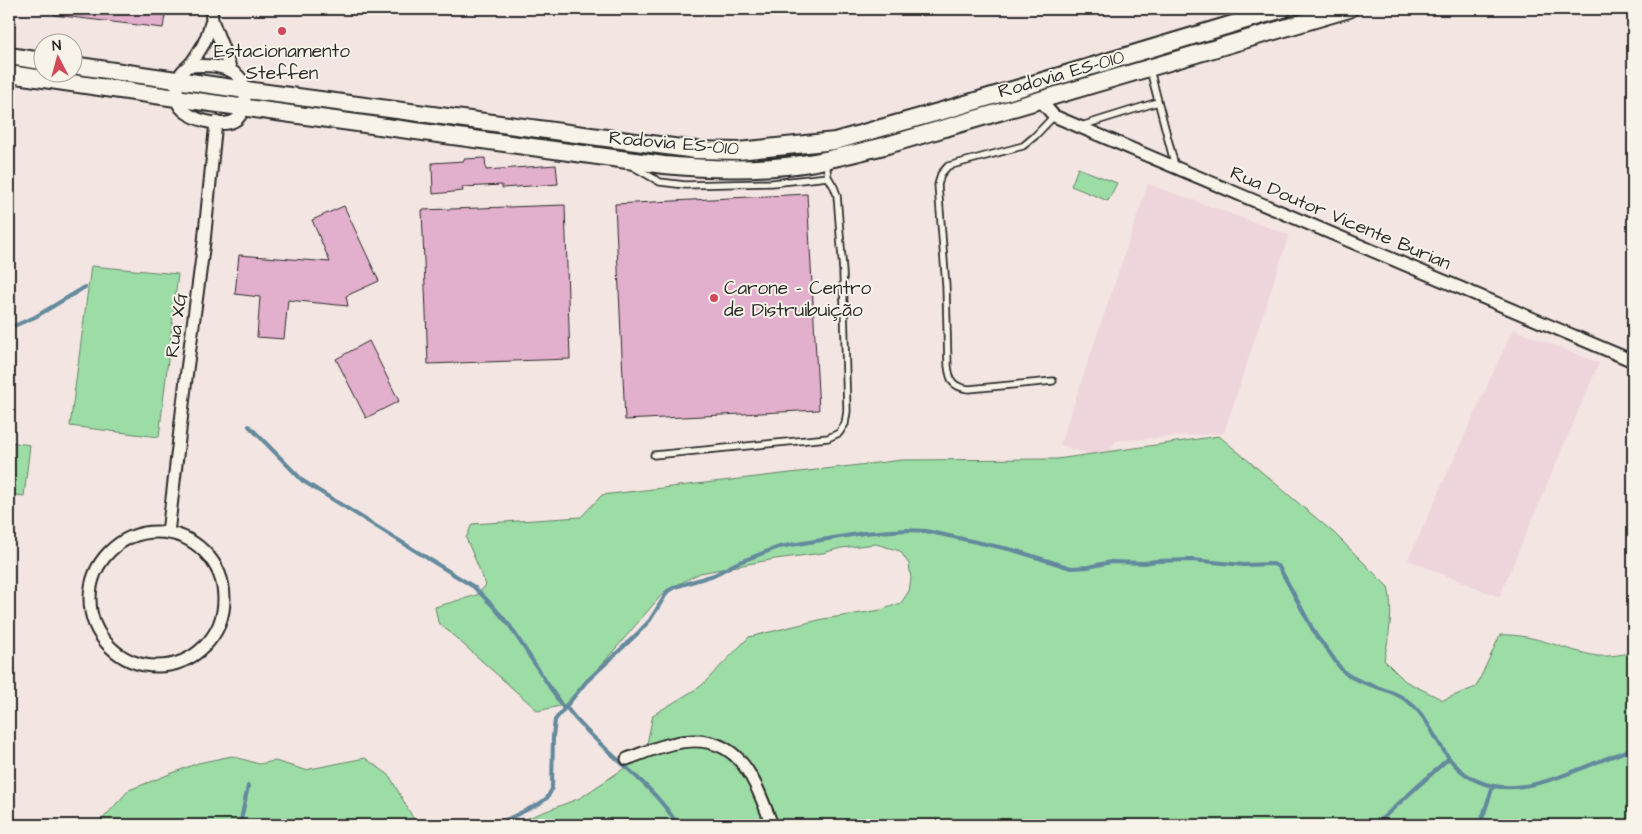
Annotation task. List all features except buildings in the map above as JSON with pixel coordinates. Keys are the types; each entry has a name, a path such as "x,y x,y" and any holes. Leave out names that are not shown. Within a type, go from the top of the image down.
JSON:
{"main road":[{"name":"Rodovia ES-010","path":"82,67 696,150 738,152 835,141 1283,9"},
{"name":"Rodovia ES-010","path":"9,74 673,166 730,169 788,166 827,168 884,146 1350,9"},
{"path":"9,56 32,59"}],"street":[{"path":"212,15 231,70"},
{"path":"189,66 202,46 212,15"},
{"path":"197,65 231,70 241,78 246,90 244,108 238,118 224,123 196,118 180,106 177,98 178,81 183,69 197,65"},
{"name":"Rua Doutor Vicente Burian","path":"1040,100 1054,116 1633,361"},
{"name":"Rua XG","path":"168,532 204,242 216,122"},
{"path":"168,532 189,540 207,553 219,572 225,593 223,615 214,635 199,652 180,662 158,666 136,663 116,652 101,636 92,616 90,594 95,572 107,554 125,540 146,533 168,532"},
{"path":"627,759 671,744 689,741 713,743 723,747 742,762 750,772 772,825"}],"lane":[{"path":"1149,68 1175,166"},
{"path":"1081,126 1158,102"},
{"path":"1053,380 969,389 958,388 949,379 946,286 938,185 941,174 948,166 1023,146 1054,116"},
{"path":"654,455 828,438 839,433 845,424 847,411 847,371 843,272 837,195 827,168"}],"shaded area":[{"path":"1148,184 1289,235 1224,433 1116,441 1105,459 1060,445"},
{"path":"1513,329 1599,363 1499,597 1408,560"}],"green space":[{"path":"1078,168 1117,183 1108,201 1071,186"},
{"path":"91,266 178,274 159,437 70,426"},
{"path":"1219,436 1334,533 1388,587 1391,614 1384,660 1405,681 1443,700 1476,687 1500,635 1537,639 1598,656 1633,653 1633,825 510,825 580,798 635,761 646,749 653,715 701,686 749,637 823,619 881,610 901,603 909,591 911,578 909,564 900,551 876,544 841,548 823,553 775,559 700,573 665,591 598,669 564,705 538,711 438,622 435,607 477,595 486,585 466,538 472,524 581,517 602,495 902,460 1057,459"},
{"path":"9,442 30,445 24,496 9,494"},
{"path":"232,756 259,764 275,761 305,770 365,758 389,775 417,825 97,825 129,790 198,763"}],"waterway":[{"path":"9,328 35,317 85,287"},
{"path":"249,426 303,481 474,587 510,626 564,709"},
{"path":"495,825 539,804 547,798 552,789 555,720 586,682 650,620 668,591 714,575 737,563 779,547 864,533 907,530 926,531 1013,550 1071,568 1088,567 1111,562 1145,563 1192,560 1244,565 1273,564 1279,567 1317,637 1342,670 1355,679 1395,694 1410,703 1423,717 1442,749 1454,764 1474,779 1495,786 1518,787 1541,782 1565,775 1633,749"},
{"path":"566,707 586,730 647,787 678,825"},
{"path":"1375,825 1449,758"},
{"path":"240,825 248,786"},
{"path":"1480,825 1493,786"}],"place":[{"name":"Estacionamento Steffen","path":"282,31"},
{"name":"Carone - Centro de Distruibuição","path":"714,298"}]}
